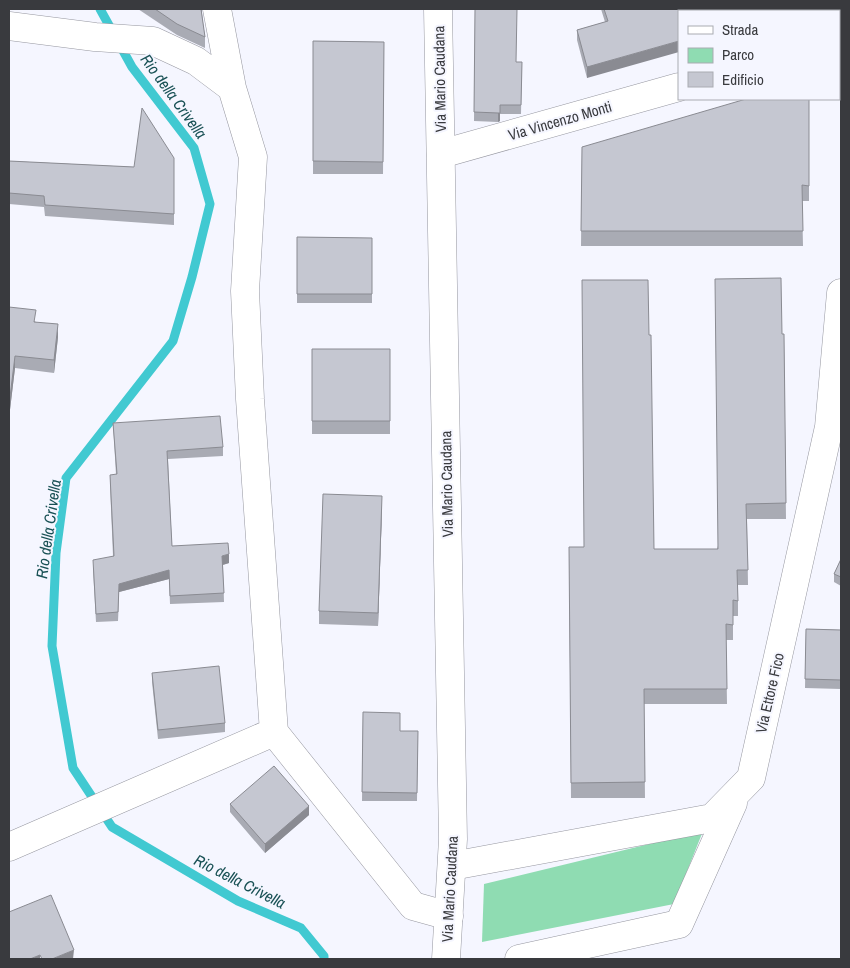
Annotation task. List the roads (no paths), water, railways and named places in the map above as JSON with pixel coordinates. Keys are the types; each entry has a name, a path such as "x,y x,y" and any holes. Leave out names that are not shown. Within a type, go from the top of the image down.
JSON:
{"street":[{"path":"217,9 232,88 253,157 245,291 250,399 274,732 413,906 449,916"},
{"name":"Via Mario Caudana","path":"438,9 453,829 446,959"},
{"path":"9,26 95,37 153,41 196,61 232,88"},
{"name":"Via Vincenzo Monti","path":"442,154 678,87"},
{"name":"Via Ettore Fico","path":"452,866 712,818 751,778 829,427 841,293"},
{"path":"9,846 274,732"},
{"path":"519,959 679,924 740,789"}],"waterway":[{"name":"Rio della Crivella","path":"100,9 132,67 194,148 210,204 192,277 173,341 66,478 56,553 52,646 73,768 112,827 238,901 301,928 324,956 324,959"}]}
